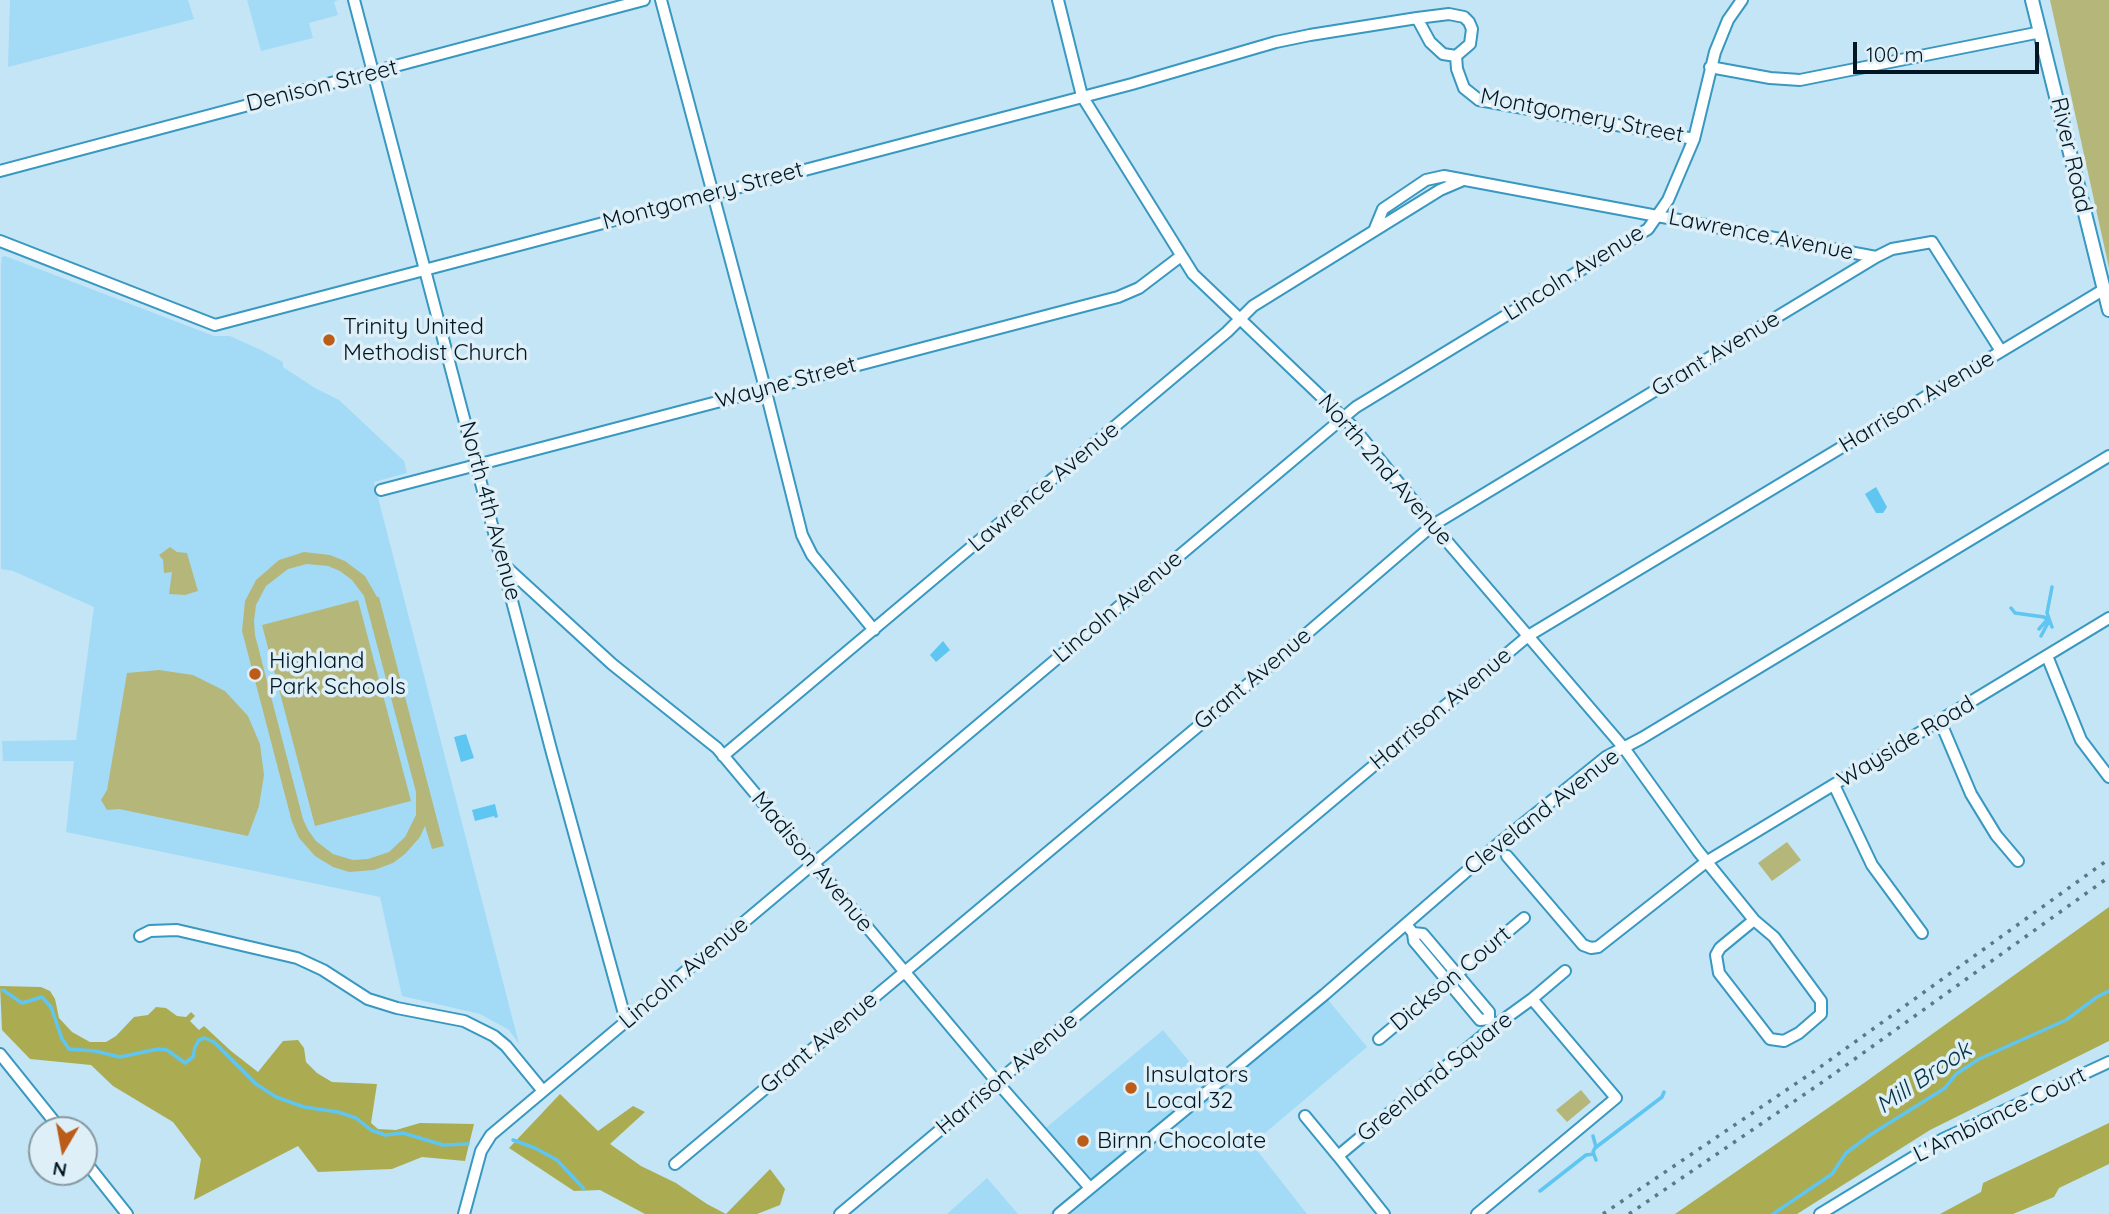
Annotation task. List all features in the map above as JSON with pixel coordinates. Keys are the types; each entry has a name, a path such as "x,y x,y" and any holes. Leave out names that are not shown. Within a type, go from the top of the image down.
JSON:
{"street":[{"name":"North 4th Avenue","path":"354,0 552,753 626,1021"},
{"name":"Denison Street","path":"0,171 644,0"},
{"path":"662,0 802,535 812,555 874,630"},
{"name":"North 2nd Avenue","path":"1058,0 1082,96 1193,274 1353,426 1433,525 1624,748 1706,862 1754,920 1774,937 1821,1001 1821,1014 1799,1033 1784,1041 1770,1039 1719,973 1716,955 1720,948 1754,920"},
{"name":"Lincoln Avenue","path":"464,1214 481,1151 491,1135 1344,418 1369,399 1648,229 1668,200 1694,139 1710,67 1725,27 1742,0"},
{"name":"River Road","path":"2032,0 2109,310"},
{"name":"Montgomery Street","path":"0,241 215,325 1082,96 1276,42 1448,14 1464,17 1472,29 1470,44 1456,55 1457,69 1464,88 1479,100 1694,139"},
{"path":"1417,18 1437,50 1443,54 1456,55"},
{"path":"1710,67 1770,78 1800,80 2041,32"},
{"name":"Lawrence Avenue","path":"723,756 1227,332 1253,306 1374,231 1383,209 1426,180 1444,176 1461,181 1491,183 1877,257 1892,249 1932,242 2001,351"},
{"name":"Wayne Street","path":"381,490 1118,297 1139,288 1181,256"},
{"name":"Grant Avenue","path":"675,1164 1064,835 1226,703 1433,525 1877,257"},
{"name":"Harrison Avenue","path":"840,1214 1528,636 2104,290"},
{"name":"Cleveland Avenue","path":"1059,1214 1410,928 1497,845 1606,757 2109,456"},
{"name":"Madison Avenue","path":"504,565 612,664 723,756 997,1082 1090,1188"},
{"name":"Wayside Road","path":"1507,856 1583,944 1591,948 1598,947 1706,862 2107,620"},
{"path":"2047,656 2081,740 2109,777"},
{"path":"1940,722 1971,794 1996,835 2018,861"},
{"path":"1834,785 1872,865 1922,933"},
{"name":"Dickson Court","path":"1379,1040 1524,918"},
{"path":"1410,928 1423,934 1489,1012 1492,1022 1480,1020 1414,941 1410,928"},
{"path":"140,936 150,931 177,930 310,962 368,999 397,1008 464,1021 506,1046 543,1091"},
{"name":"Greenland Square","path":"1338,1156 1492,1022 1532,999 1565,971"},
{"name":"Greenland Square","path":"1477,1214 1616,1098 1532,999"},
{"path":"0,1054 50,1116"},
{"name":"L'Ambiance Court","path":"1820,1214 1943,1139 2109,1062"},
{"name":"Greenland Square","path":"1305,1116 1384,1214"},
{"path":"98,1178 127,1214"}],"shaded area":[{"path":"10,0 188,0 194,19 8,67"},
{"path":"247,0 338,0 334,2 338,15 309,23 313,38 261,51"},
{"name":"Highland Park Schools","path":"2,257 214,336 230,336 261,350 283,362 283,367 315,388 339,400 404,461 407,473 374,482 519,1044 509,1030 480,1014 402,996 380,897 66,832 74,761 3,761 2,741 76,740 94,607 13,571 1,569 1,265"},
{"path":"1876,487 1887,507 1883,513 1876,513 1865,494"},
{"path":"943,641 950,650 936,662 930,655"},
{"path":"466,734 474,758 461,762 454,737"},
{"path":"495,804 498,817 475,821 472,810"},
{"path":"2109,907 2109,1041 1930,1130 1797,1214 1675,1214 1864,1083"},
{"path":"0,986 41,987 50,991 55,999 59,1018 72,1032 90,1042 106,1042 116,1036 134,1017 148,1015 156,1007 166,1008 177,1016 186,1017 191,1012 195,1016 190,1021 199,1030 204,1026 258,1072 283,1041 298,1040 304,1048 306,1062 332,1082 377,1084 371,1123 378,1129 396,1130 420,1123 474,1124 465,1161 422,1157 392,1169 318,1172 298,1146 194,1200 201,1159 173,1122 113,1086 91,1065 30,1059 2,1030"},
{"path":"1324,995 1367,1047 1252,1144 1307,1214 1049,1214 1084,1184 1041,1132 1163,1030 1208,1084"},
{"path":"560,1094 598,1131 633,1106 645,1112 610,1144 641,1166 676,1183 726,1214 645,1214 600,1190 574,1191 509,1148"},
{"path":"2109,1123 2109,1164 2059,1188 2054,1197 2013,1214 1940,1214 1981,1192 1983,1183"},
{"path":"770,1169 785,1189 780,1205 757,1214 726,1214"},
{"path":"987,1178 1018,1214 947,1214"}],"green space":[{"path":"2050,0 2109,0 2109,268"},
{"path":"170,547 177,552 187,553 198,591 185,595 169,594 172,572 164,573 163,560 159,555"},
{"path":"304,552 330,555 345,561 365,576 379,597 444,846 432,849 425,826 420,837 393,863 374,870 349,872 333,867 315,856 299,838 292,822 242,631 245,601 256,580 279,560","holes":["307,564 328,566 352,580 364,596 416,792 416,815 405,837 389,852 368,859 353,860 333,854 316,841 308,830 255,635 256,605 266,586 288,569"]},
{"path":"358,600 411,801 315,826 262,625"},
{"path":"159,670 193,675 225,691 248,716 260,744 264,775 259,806 248,836 119,809 107,810 101,800 107,790 127,673"},
{"path":"1787,842 1801,860 1772,881 1758,863"},
{"path":"1581,1090 1591,1102 1567,1122 1556,1110"}],"waterway":[{"path":"2052,587 2047,613 2052,627"},
{"path":"2011,608 2015,613 2044,617 2048,620"},
{"path":"2039,629 2049,621"},
{"path":"2041,636 2049,621"},
{"path":"3,990 22,1003 42,997 51,1007 62,1039 69,1049 120,1057 158,1049 167,1050 185,1063 193,1057 199,1040 205,1038 214,1042 256,1084 276,1097 304,1107 338,1112 356,1118 371,1130 385,1135 403,1133 443,1145 468,1144"},
{"name":"Mill Brook","path":"1773,1214 1832,1174 1846,1153 1870,1135 1945,1088 1956,1074 1979,1059 2066,1020 2109,991"},
{"path":"1596,1160 1593,1152 1595,1148 1662,1097 1664,1092"},
{"path":"1593,1136 1596,1147"},
{"path":"513,1140 557,1160 584,1189"},
{"path":"1540,1191 1586,1155 1594,1154"}],"railway":[{"path":"1603,1214 1816,1070 2109,859"},
{"path":"1629,1214 1824,1081 2109,877"}],"place":[{"name":"Trinity United Methodist Church","path":"329,340"},
{"name":"Highland Park Schools","path":"255,674"},
{"name":"Insulators Local 32","path":"1131,1088"},
{"name":"Birnn Chocolate","path":"1083,1141"}]}
